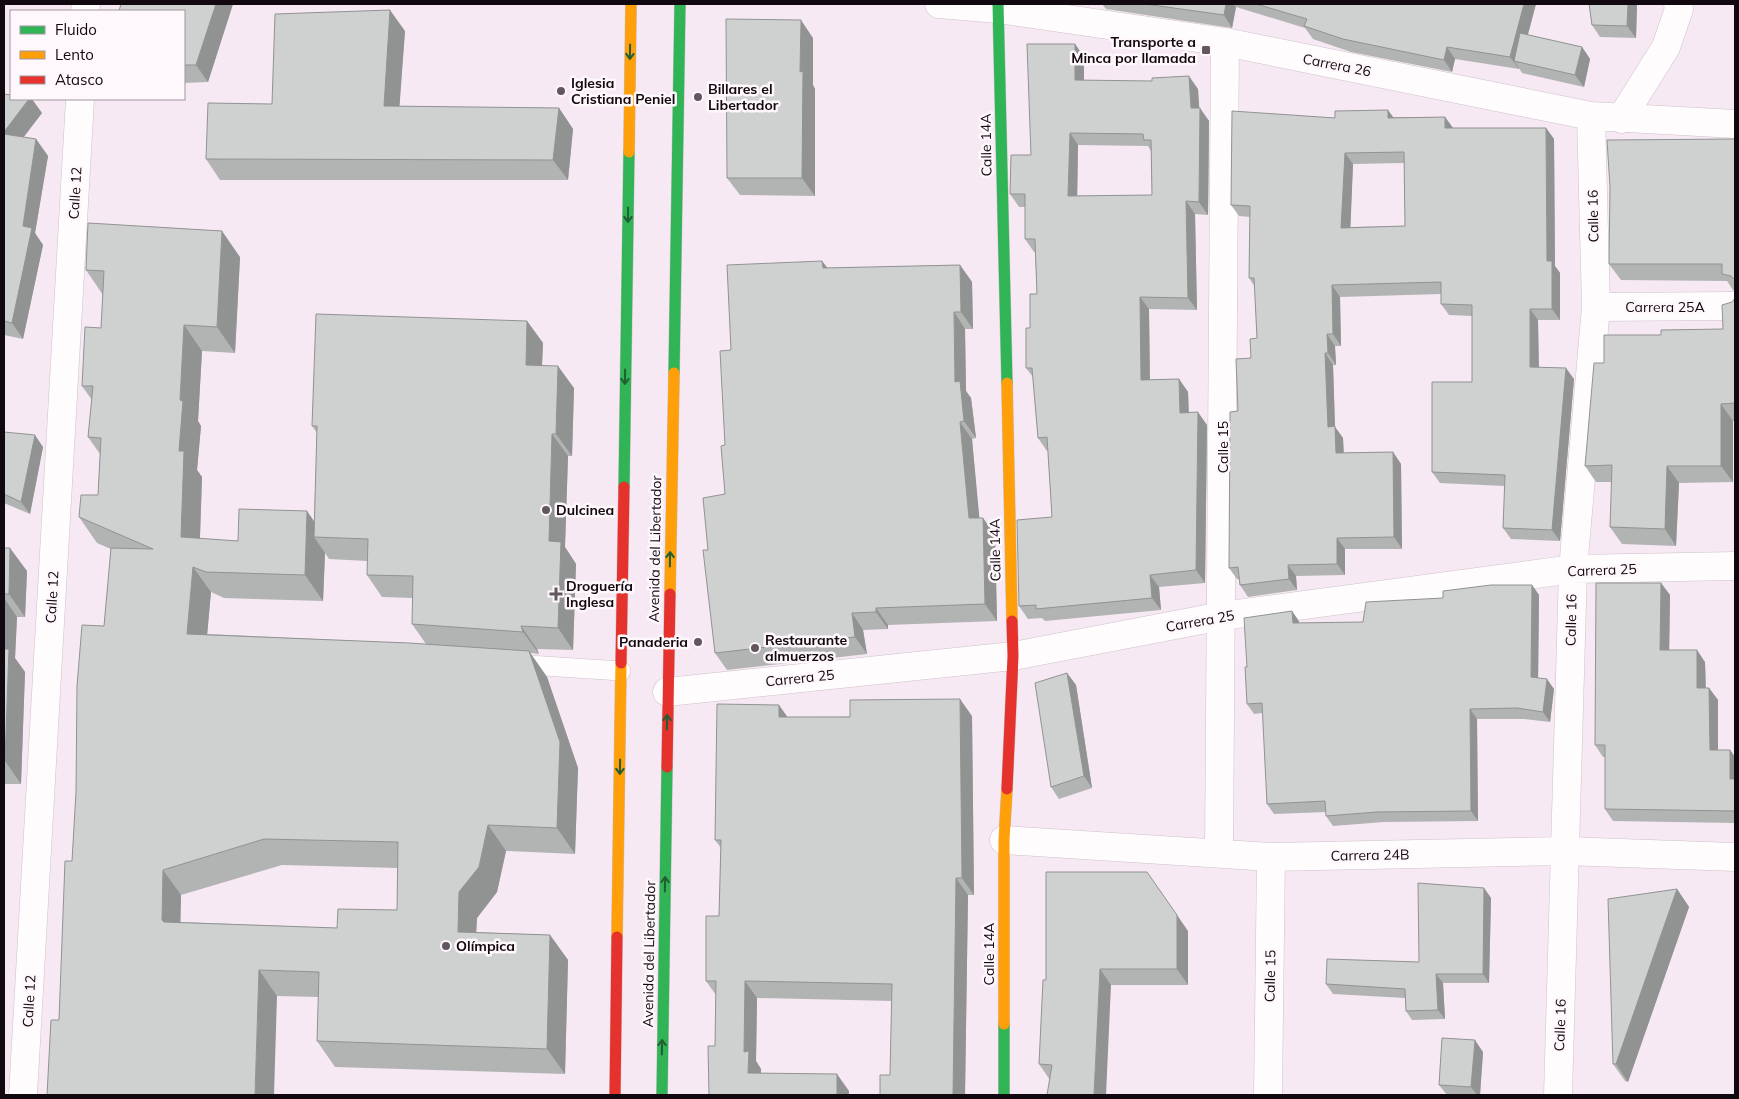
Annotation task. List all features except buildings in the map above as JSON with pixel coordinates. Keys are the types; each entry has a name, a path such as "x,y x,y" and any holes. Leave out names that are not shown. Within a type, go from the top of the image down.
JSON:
{"main road":[{"path":"615,1095 631,4"},
{"name":"Avenida del Libertador","path":"662,1095 667,692 680,4"},
{"name":"Calle 14A","path":"998,6 1012,656 1004,840 1004,1095"}],"street":[{"name":"Carrera 26","path":"939,4 998,6 1225,42 1591,116 1735,124"},
{"path":"1621,119 1666,47 1679,9 1678,4"},
{"name":"Calle 15","path":"1219,852 1225,42"},
{"name":"Calle 12","path":"24,1095 80,100"},
{"name":"Calle 16","path":"1558,1095 1573,570 1596,307 1591,116"},
{"name":"Carrera 25A","path":"1596,307 1735,306"},
{"name":"Carrera 25","path":"667,692 1012,656 1222,616 1573,570 1735,566"},
{"name":"Carrera 24B","path":"1004,840 1219,852 1271,857 1566,851 1735,857"},
{"name":"Calle 15","path":"1268,1095 1271,857"}],"lane":[{"path":"493,662 621,671"}],"traffic: fast":[{"path":"674,373 680,4"},
{"path":"998,4 1007,383"},
{"path":"624,487 629,152"},
{"path":"662,1095 667,767"},
{"path":"1004,1024 1004,1095"}],"traffic: slow":[{"path":"629,152 631,4"},
{"path":"670,594 674,373"},
{"path":"1007,383 1012,621"},
{"path":"617,937 621,663"},
{"path":"1004,1024 1004,840 1007,789"}],"traffic: jam":[{"path":"621,663 624,487"},
{"path":"667,767 670,594"},
{"path":"1007,789 1013,656 1012,621"},
{"path":"615,1095 617,937"}],"place":[{"name":"Transporte a Minca por llamada","path":"1206,50"},
{"name":"Iglesia Cristiana Peniel","path":"561,91"},
{"name":"Billares el Libertador","path":"698,97"},
{"name":"Dulcinea","path":"546,510"},
{"name":"Droguería Inglesa","path":"556,594"},
{"name":"Panaderia","path":"698,642"},
{"name":"Restaurante almuerzos","path":"755,648"},
{"name":"Olímpica","path":"446,946"}]}
